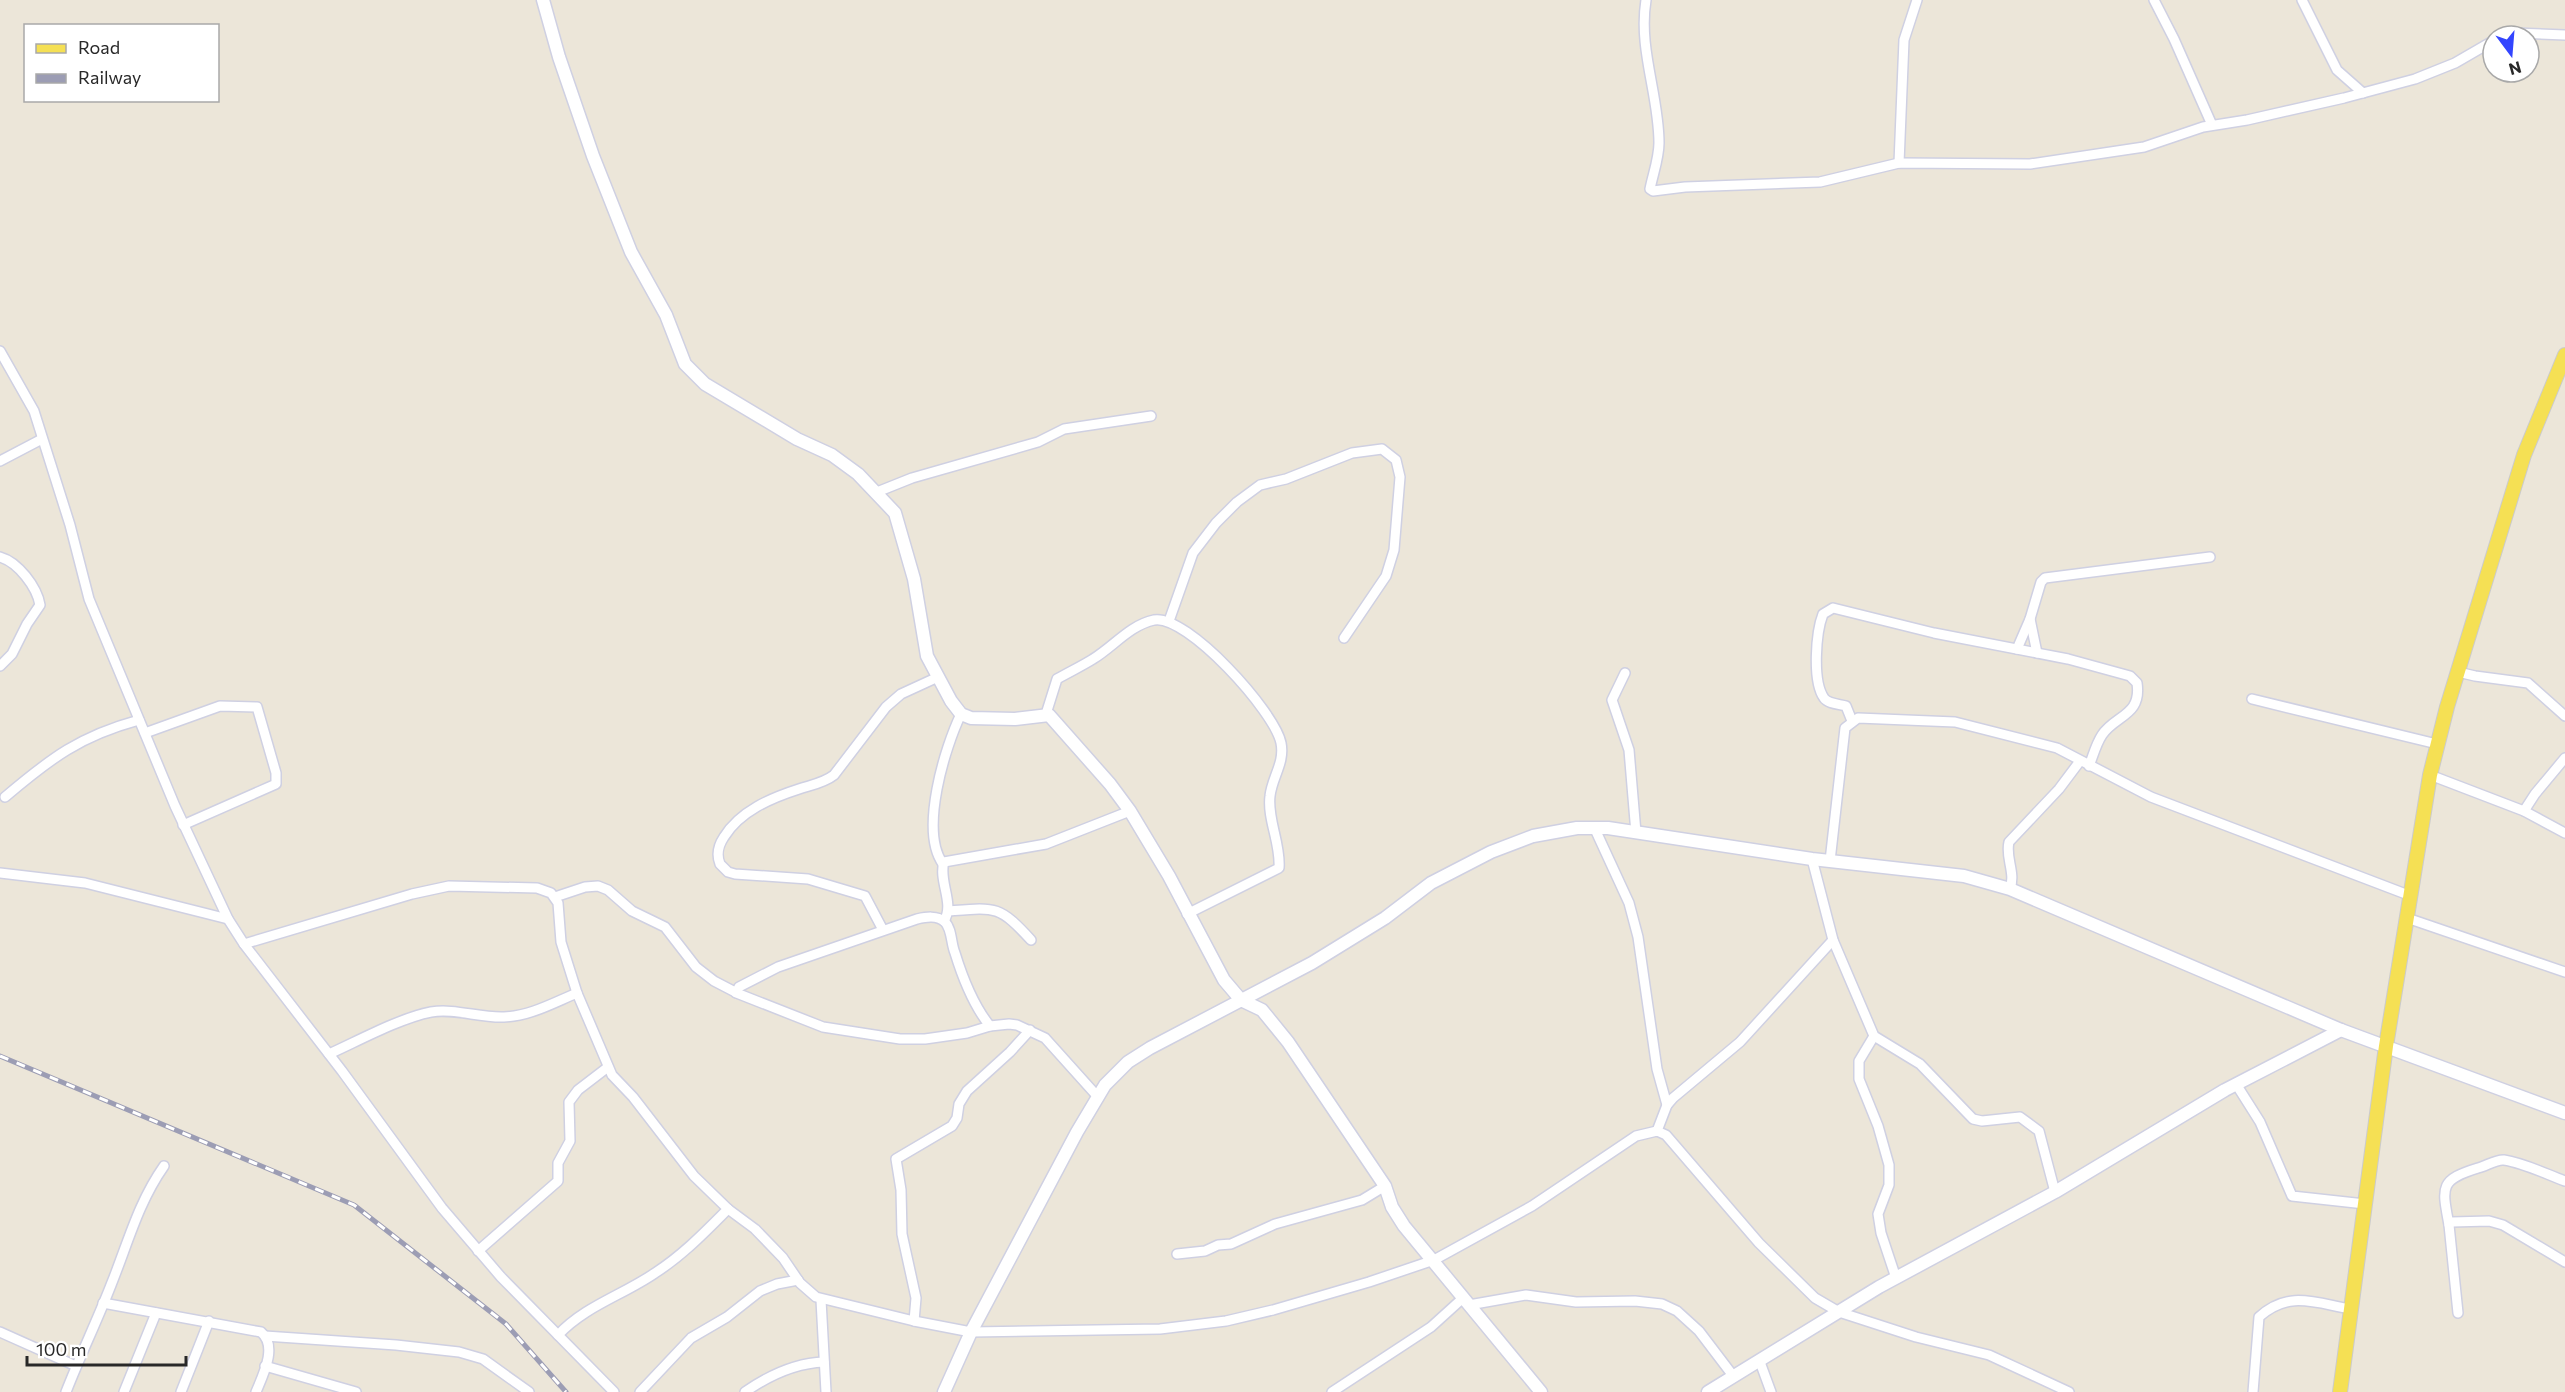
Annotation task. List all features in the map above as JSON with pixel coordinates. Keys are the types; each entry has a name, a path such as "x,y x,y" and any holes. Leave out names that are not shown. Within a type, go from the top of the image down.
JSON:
{"main road":[{"path":"2340,1392 2386,1046 2430,775 2458,672 2524,455 2565,355"}],"street":[{"path":"543,0 559,57 593,156 631,252 666,315 686,364 705,384 797,439 832,455 877,492 895,513 905,541 927,656 961,714 971,718 1015,719 1046,714 1110,784 1169,876 1187,914 1224,980 1241,1000 1262,1010 1288,1042 1385,1186 1392,1207 1404,1226 1541,1392"},
{"path":"1646,0 1643,25 1644,46 1659,142 1651,190 1820,182 1899,164 2030,164 2144,147 2212,125 2247,120 2363,93 2434,73 2481,48"},
{"path":"1899,164 1904,40 1917,0"},
{"path":"2154,0 2212,125"},
{"path":"2302,0 2337,70 2363,93"},
{"path":"2541,34 2565,35"},
{"path":"0,351 34,411 70,525 89,599 183,825 228,919 244,944 329,1054 412,1169 478,1251 614,1392"},
{"path":"877,492 912,478 1050,438 1064,429 1151,416"},
{"path":"0,461 42,439"},
{"path":"1169,621 1192,554 1216,523 1237,502 1260,485 1286,479 1352,453 1382,449 1396,460 1400,477 1394,550 1386,576 1344,638"},
{"path":"0,547 2,557 21,571 37,595 40,604 12,654 0,666"},
{"path":"2017,649 2045,578 2210,557"},
{"path":"1852,721 1848,708 1828,701 1821,689 1816,664 1819,631 1823,614 1827,609 1841,608 1934,633 2037,653 2130,676 2137,683 2137,694 2133,707 2102,735 2084,764 2009,842 2007,852 2013,879 2010,889"},
{"path":"2030,619 2037,653"},
{"path":"1046,714 1057,679 1094,659 1134,628 1155,620 1169,621 1192,636 1244,684 1274,728 1281,744 1279,770 1269,798 1279,868 1187,914"},
{"path":"2458,672 2528,683 2565,716"},
{"path":"1625,673 1612,700 1629,750 1636,833"},
{"path":"883,930 865,896 808,879 732,873 720,864 718,850 730,829 758,806 785,794 828,780 886,707 901,694 938,677"},
{"path":"2252,699 2437,744"},
{"path":"145,733 220,706 256,706 260,713 276,773 276,784 183,825"},
{"path":"961,714 949,742 942,767 933,817 934,836 943,864 949,911 944,921 969,991 990,1026"},
{"path":"1830,861 1843,733 1852,721 1858,718 1888,718 1963,723 2056,748 2151,797 2411,896"},
{"path":"5,797 65,749 104,730 139,720"},
{"path":"2524,811 2565,758"},
{"path":"2430,775 2524,811 2565,833"},
{"path":"943,864 947,860 1047,844 1130,812"},
{"path":"1594,827 1629,903 1638,938 1656,1069 1667,1105"},
{"path":"944,1392 971,1332 1072,1142 1114,1074 1150,1048 1312,963 1385,918 1431,883 1491,852 1533,836 1594,827 1812,859 1964,876 2010,889 2341,1030 2565,1113"},
{"path":"1812,859 1833,940 1874,1036 1920,1064 1973,1119 1983,1121 2020,1117 2039,1131 2055,1192"},
{"path":"0,873 85,883 228,919"},
{"path":"244,944 412,894 449,886 537,888 551,893 558,903 561,942 577,993 616,1080 633,1097 694,1176 728,1209 764,1237 783,1258 798,1280 821,1300 971,1332 1160,1329 1226,1321 1359,1285 1434,1260 1532,1206 1636,1136 1657,1131 1666,1135 1759,1243 1815,1298 1839,1312 1916,1337 1989,1355 2069,1392"},
{"path":"555,897 585,887 598,886 608,890 632,911 665,927 696,967 714,981 736,993 823,1027 900,1039 939,1038 1009,1023 1030,1030 1045,1038 1056,1048 1098,1097"},
{"path":"949,911 994,910 1012,918 1030,940"},
{"path":"736,993 739,987 778,967 917,918 933,917 944,921"},
{"path":"2407,918 2565,972"},
{"path":"1657,1131 1667,1105 1740,1042 1833,940"},
{"path":"329,1054 432,1012 464,1012 501,1018 541,1009 577,993"},
{"path":"914,1321 916,1298 902,1234 901,1190 897,1159 952,1126 957,1118 959,1104 967,1091 1010,1052 1030,1030"},
{"path":"1708,1392 1896,1278 2055,1192 2236,1084 2341,1030"},
{"path":"1874,1036 1859,1061 1859,1079 1878,1126 1889,1165 1889,1185 1878,1214 1881,1233 1896,1278"},
{"path":"478,1251 558,1180 558,1163 570,1141 569,1102 578,1090 609,1067"},
{"path":"2236,1084 2260,1122 2292,1196 2365,1204"},
{"path":"2458,1313 2444,1198 2446,1185 2451,1178 2458,1173 2501,1159 2565,1181"},
{"path":"66,1392 147,1190 164,1166"},
{"path":"1177,1254 1205,1251 1218,1245 1231,1244 1275,1224 1362,1200 1385,1186"},
{"path":"558,1335 586,1311 638,1284 686,1251 728,1209"},
{"path":"2449,1225 2456,1222 2489,1221 2503,1225 2517,1231 2546,1253 2565,1262"},
{"path":"640,1392 690,1338 727,1317 760,1291 777,1284 798,1280"},
{"path":"1332,1392 1431,1327 1466,1301 1526,1295 1576,1302 1635,1301 1662,1304 1677,1311 1699,1331 1734,1377"},
{"path":"821,1300 826,1392"},
{"path":"2253,1392 2259,1317 2269,1308 2282,1301 2293,1300 2351,1309"},
{"path":"103,1303 251,1329 265,1336 459,1352 483,1359 529,1392"},
{"path":"124,1392 156,1313"},
{"path":"181,1392 209,1321"},
{"path":"0,1332 76,1366"},
{"path":"256,1392 269,1348 265,1336"},
{"path":"746,1392 783,1372 804,1364 824,1362"},
{"path":"1760,1362 1771,1392"},
{"path":"265,1366 356,1392"}],"railway":[{"path":"0,1056 354,1205 506,1324 566,1392"}]}
